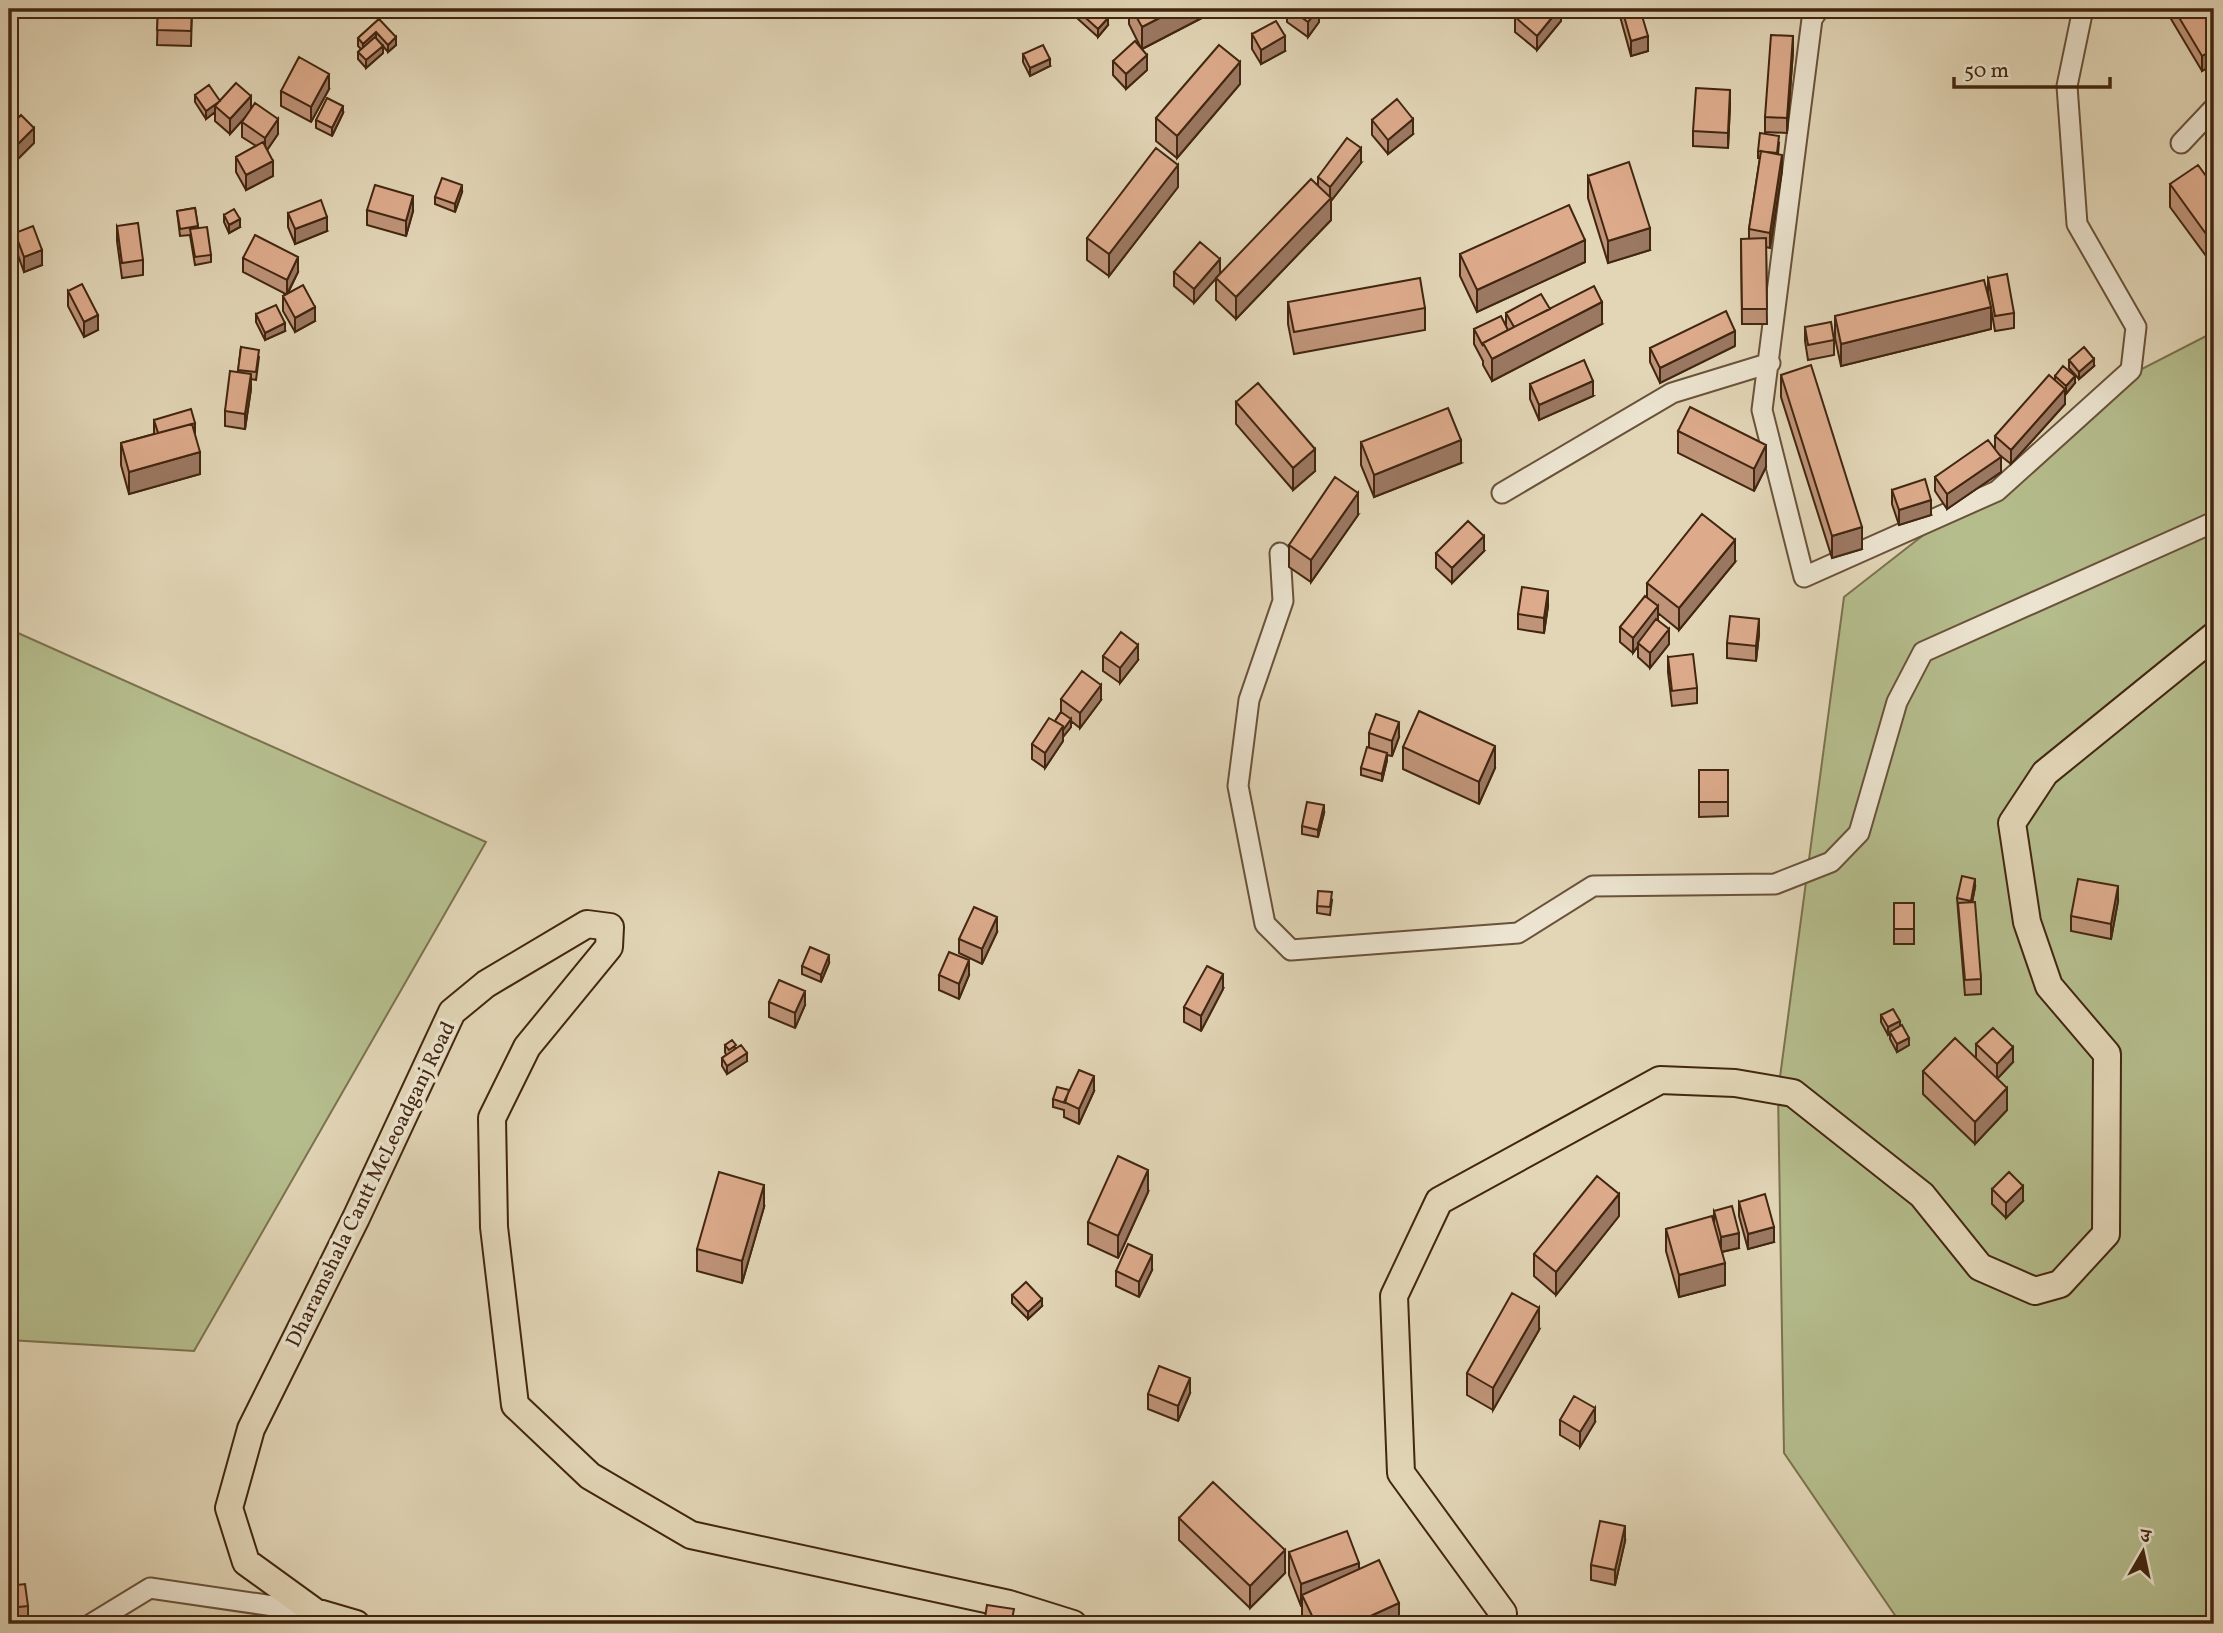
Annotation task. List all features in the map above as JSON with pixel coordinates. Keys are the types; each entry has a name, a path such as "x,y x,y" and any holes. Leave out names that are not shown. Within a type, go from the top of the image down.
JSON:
{"main road":[{"path":"1502,1624 1503,1613 1401,1473 1394,1296 1438,1201 1660,1080 1735,1083 1793,1093 1922,1195 1980,1267 2035,1291 2060,1284 2106,1234 2107,1054 2049,985 2027,922 2012,823 2045,774 2214,636"},
{"name":"Dharamshala Cantt McLeoadganj Road","path":"356,1624 315,1612 246,1562 229,1508 251,1429 356,1218 452,1012 486,984 586,924 610,927 609,947 527,1047 492,1118 494,1227 515,1405 590,1476 691,1535 1009,1604 1073,1624"}],"street":[{"path":"1819,9 1812,19 1762,410 1804,577 1997,491 2131,370 2136,327 2077,224 2067,86 2083,9"},
{"path":"2181,143 2214,108"},
{"path":"1502,493 1672,393 1770,363"},
{"path":"1280,553 1283,601 1249,700 1238,786 1265,924 1291,950 1518,933 1593,886 1775,884 1831,862 1859,833 1897,702 1923,652 2214,522"},
{"path":"91,1624 150,1588 315,1612"}],"green space":[{"path":"2214,332 2214,1624 1901,1624 1784,1453 1778,1092 1844,597 2126,377"},
{"path":"9,629 486,842 194,1351 9,1340"}],"building":[{"path":"158,9 192,9 191,31 157,30"},
{"path":"1078,9 1098,9 1108,18 1098,29"},
{"path":"1132,9 1177,9 1142,27"},
{"path":"1290,9 1318,9 1308,22"},
{"path":"1522,9 1559,9 1537,36 1515,17"},
{"path":"1622,9 1640,9 1648,36 1631,41"},
{"path":"2174,9 2203,9 2214,28 2214,49 2202,56"},
{"path":"379,19 396,37 388,45 376,32 363,44 358,38"},
{"path":"1276,21 1285,36 1261,50 1252,34"},
{"path":"1771,35 1793,36 1787,118 1765,117"},
{"path":"375,37 383,46 366,60 358,52"},
{"path":"1135,41 1147,55 1126,74 1113,61"},
{"path":"1043,45 1050,59 1030,68 1023,54"},
{"path":"1219,45 1240,62 1177,136 1156,118"},
{"path":"299,57 329,74 311,107 281,91"},
{"path":"236,83 251,96 230,119 215,106"},
{"path":"209,85 220,101 206,111 195,95"},
{"path":"1696,88 1730,90 1728,133 1693,131"},
{"path":"327,98 343,106 332,128 316,120"},
{"path":"1397,99 1413,119 1388,140 1372,120"},
{"path":"255,103 278,119 265,138 242,122"},
{"path":"21,115 34,128 9,153 9,127"},
{"path":"1760,133 1779,136 1777,153 1758,151"},
{"path":"1347,138 1361,148 1330,187 1318,177"},
{"path":"2214,139 2214,152 2208,144"},
{"path":"263,142 273,161 246,175 236,157"},
{"path":"1156,148 1178,165 1109,254 1087,238"},
{"path":"1761,151 1782,155 1770,233 1749,229"},
{"path":"1629,162 1650,228 1608,241 1588,176"},
{"path":"2198,165 2214,187 2214,234 2209,238 2170,184"},
{"path":"442,178 462,185 455,204 435,197"},
{"path":"1311,179 1331,198 1236,297 1216,278"},
{"path":"375,185 413,196 406,221 367,210"},
{"path":"321,200 327,217 295,229 288,213"},
{"path":"1569,205 1585,240 1477,290 1460,254"},
{"path":"195,208 198,226 180,229 177,211"},
{"path":"234,209 240,219 229,225 224,215"},
{"path":"138,223 143,260 122,263 117,226"},
{"path":"33,226 42,250 24,257 15,233"},
{"path":"207,227 211,255 195,257 190,229"},
{"path":"255,235 298,257 287,280 243,258"},
{"path":"1766,238 1767,309 1742,309 1741,239"},
{"path":"1200,242 1220,259 1194,289 1174,272"},
{"path":"2007,274 2014,313 1995,316 1988,278"},
{"path":"1420,278 1425,308 1294,332 1288,302"},
{"path":"1984,280 1991,307 1841,344 1835,316"},
{"path":"82,284 98,315 84,322 68,291"},
{"path":"303,285 315,307 295,318 283,296"},
{"path":"1594,286 1602,302 1492,359 1483,343"},
{"path":"1541,294 1550,309 1514,327 1506,313"},
{"path":"276,305 285,323 265,333 256,314"},
{"path":"1726,311 1735,331 1660,368 1650,348"},
{"path":"1501,316 1508,330 1483,343 1483,346 1474,329"},
{"path":"1831,322 1834,340 1808,345 1805,327"},
{"path":"241,347 259,350 256,372 238,370"},
{"path":"2084,347 2094,359 2079,372 2069,360"},
{"path":"1584,360 1593,381 1539,405 1530,384"},
{"path":"1811,365 1862,527 1832,536 1781,375"},
{"path":"2063,366 2075,376 2066,386 2055,376"},
{"path":"230,371 251,374 245,414 225,411"},
{"path":"2049,375 2065,389 2011,450 1995,436"},
{"path":"1258,383 1315,449 1293,468 1236,402"},
{"path":"1690,407 1766,445 1754,469 1678,431"},
{"path":"1448,408 1461,440 1374,475 1361,442"},
{"path":"191,409 195,423 158,433 154,420"},
{"path":"192,424 200,452 129,472 121,443"},
{"path":"1988,440 2001,457 1947,494 1935,477"},
{"path":"1335,477 1358,493 1311,560 1289,545"},
{"path":"1925,479 1931,500 1899,510 1892,490"},
{"path":"1702,514 1735,540 1679,608 1647,583"},
{"path":"1468,521 1484,536 1452,568 1436,553"},
{"path":"1522,587 1548,591 1544,618 1518,614"},
{"path":"1645,596 1658,606 1633,638 1620,627"},
{"path":"1730,616 1759,619 1756,646 1727,643"},
{"path":"1656,619 1669,629 1650,653 1638,643"},
{"path":"1121,632 1138,645 1120,668 1103,656"},
{"path":"1693,654 1697,688 1672,691 1668,657"},
{"path":"1082,671 1101,685 1080,713 1061,699"},
{"path":"1419,711 1495,746 1479,782 1403,747"},
{"path":"1061,712 1071,719 1063,730 1063,726 1055,721"},
{"path":"1376,714 1399,722 1392,741 1369,733"},
{"path":"1049,718 1063,726 1045,753 1032,744"},
{"path":"1367,747 1387,753 1382,774 1361,768"},
{"path":"1699,770 1728,770 1728,802 1699,802"},
{"path":"1307,802 1324,805 1318,830 1302,826"},
{"path":"1962,876 1975,879 1971,901 1957,898"},
{"path":"2078,879 2118,886 2111,924 2071,916"},
{"path":"1318,891 1332,892 1330,907 1317,906"},
{"path":"1975,902 1981,979 1965,980 1958,903"},
{"path":"1894,903 1914,903 1914,929 1894,929"},
{"path":"974,907 997,917 982,949 959,939"},
{"path":"810,947 829,955 821,975 802,966"},
{"path":"949,952 969,960 959,984 939,975"},
{"path":"1207,966 1223,974 1201,1016 1184,1007"},
{"path":"779,980 805,991 795,1013 769,1002"},
{"path":"1893,1009 1900,1021 1888,1027 1881,1015"},
{"path":"1902,1025 1909,1038 1897,1044 1890,1032"},
{"path":"1993,1028 2013,1047 1997,1064 1976,1044"},
{"path":"1955,1038 2007,1088 1975,1122 1923,1071"},
{"path":"732,1040 736,1045 729,1050 725,1045"},
{"path":"741,1045 747,1053 727,1066 722,1058"},
{"path":"1079,1070 1094,1076 1079,1109 1064,1102"},
{"path":"1057,1087 1069,1090 1065,1103 1053,1099"},
{"path":"1118,1156 1148,1170 1118,1236 1088,1222"},
{"path":"719,1172 764,1185 742,1261 697,1249"},
{"path":"2009,1172 2023,1186 2006,1203 1992,1189"},
{"path":"1597,1176 1619,1194 1556,1272 1534,1254"},
{"path":"1765,1194 1774,1227 1748,1234 1739,1202"},
{"path":"1732,1206 1739,1233 1721,1237 1714,1211"},
{"path":"1712,1216 1725,1263 1679,1275 1666,1229"},
{"path":"1128,1244 1152,1255 1139,1282 1116,1271"},
{"path":"1026,1282 1042,1299 1028,1312 1012,1295"},
{"path":"1512,1293 1539,1308 1493,1388 1467,1373"},
{"path":"1159,1366 1190,1378 1178,1406 1148,1394"},
{"path":"1574,1396 1595,1408 1580,1432 1560,1420"},
{"path":"1213,1482 1285,1550 1250,1586 1179,1518"},
{"path":"1600,1521 1625,1526 1615,1570 1591,1565"},
{"path":"1347,1531 1359,1563 1301,1584 1289,1552"},
{"path":"1379,1560 1399,1603 1353,1624 1316,1624 1302,1595"},
{"path":"25,1584 28,1606 9,1608 9,1586"},
{"path":"987,1605 1014,1609 1011,1624 984,1624"}]}
